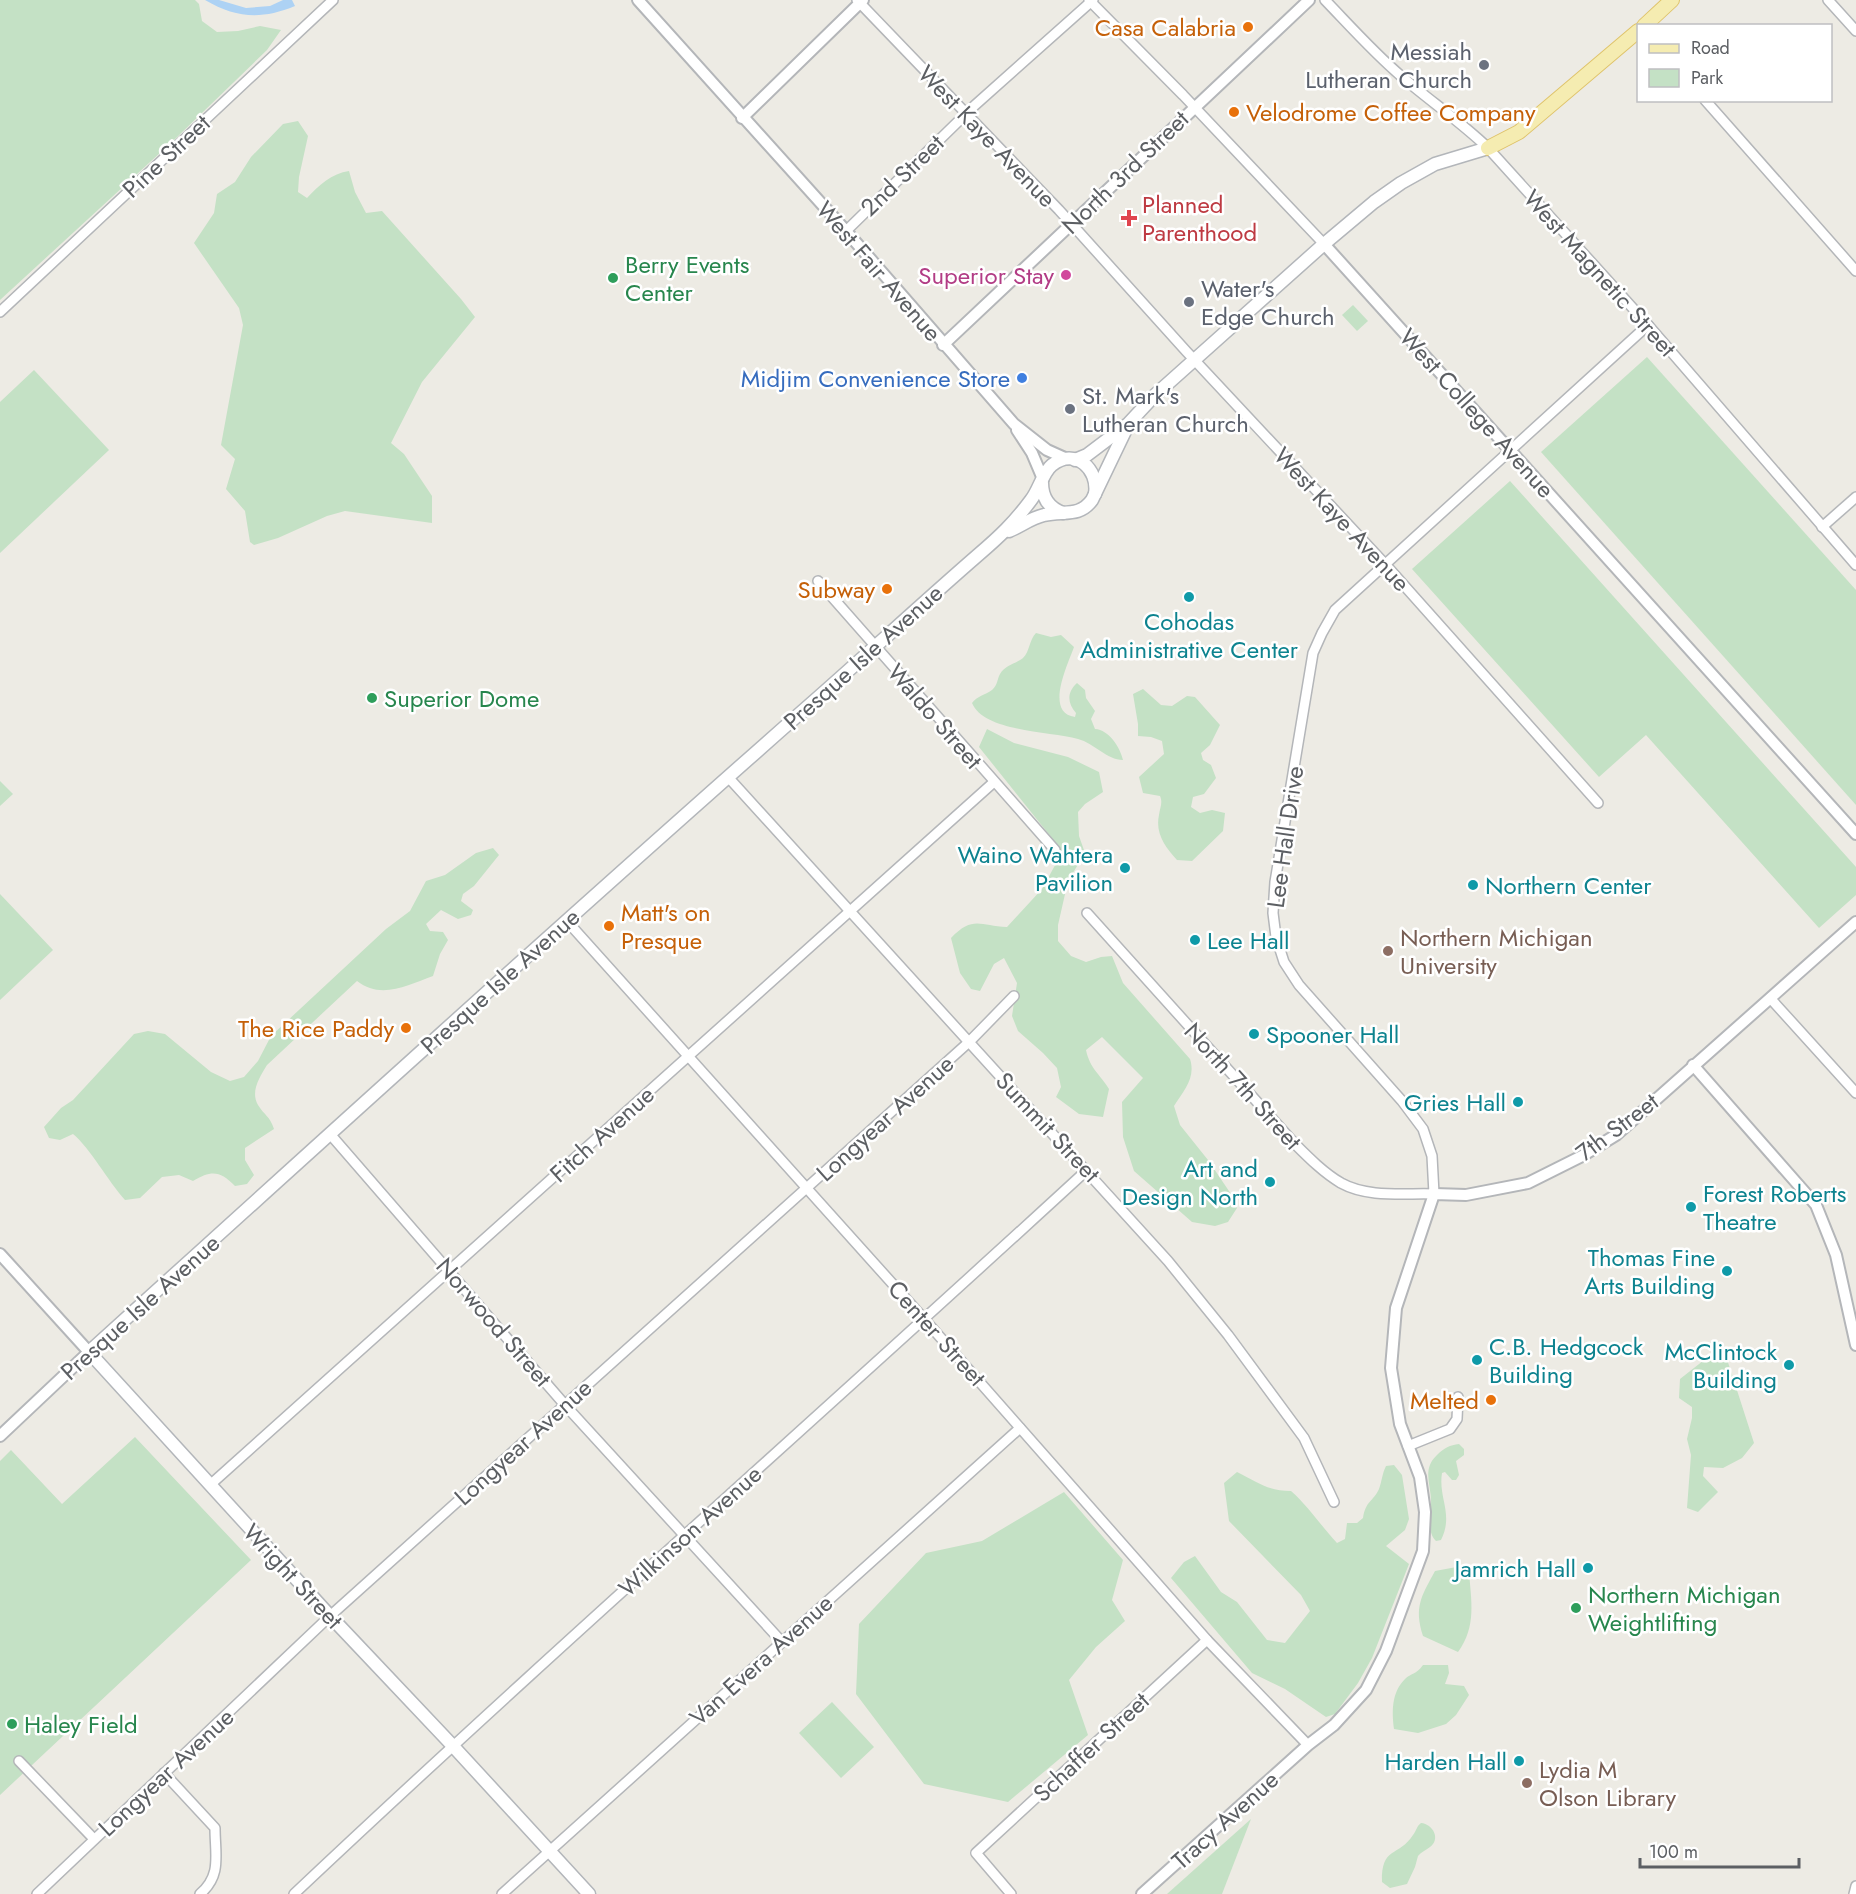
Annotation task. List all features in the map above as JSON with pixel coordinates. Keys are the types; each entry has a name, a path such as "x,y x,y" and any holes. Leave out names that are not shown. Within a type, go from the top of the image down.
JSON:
{"main road":[{"path":"1646,24 1672,0"},
{"path":"1488,148 1519,132 1637,32"},
{"name":"Presque Isle Avenue","path":"89,1352 566,920 1006,532 1051,465 1087,455 1128,424 1155,395 1374,202 1401,183 1435,164 1488,148"},
{"name":"Presque Isle Avenue","path":"1006,532 1045,514 1067,513 1084,509 1095,494 1128,424"},
{"name":"West Fair Avenue","path":"1071,459 1084,463 1092,472 1096,483 1095,494"},
{"name":"West Fair Avenue","path":"1042,481 1042,492 1047,502 1056,510 1067,513"},
{"name":"Wright Street","path":"89,1352 330,1616 589,1894"}],"street":[{"name":"Pine Street","path":"0,312 333,0"},
{"name":"West Fair Avenue","path":"638,0 846,231 1014,424 1047,450 1071,459"},
{"name":"North 3rd Street","path":"943,345 1309,0"},
{"name":"West Magnetic Street","path":"1325,0 1375,53 1464,125 1488,148 1648,325 1856,565"},
{"path":"1828,0 1856,32"},
{"path":"742,118 860,1"},
{"name":"West Kaye Avenue","path":"860,1 1071,223 1195,361 1385,564 1598,803"},
{"name":"West College Avenue","path":"1091,1 1324,244 1856,834"},
{"name":"2nd Street","path":"846,231 966,114 1091,1"},
{"path":"1707,102 1856,271"},
{"name":"Lee Hall Drive","path":"1434,1194 1432,1156 1423,1130 1402,1101 1299,985 1284,962 1276,937 1273,913 1275,882 1313,653 1335,610 1648,325"},
{"name":"West Fair Avenue","path":"1014,424 1032,453 1042,481"},
{"path":"1822,527 1856,497"},
{"name":"Waldo Street","path":"818,581 1055,850"},
{"name":"Summit Street","path":"728,777 1168,1261 1228,1335 1303,1437 1334,1502"},
{"name":"Fitch Avenue","path":"210,1485 994,782"},
{"name":"North 7th Street","path":"1087,913 1287,1136 1317,1166 1343,1184 1372,1192 1434,1194"},
{"name":"Center Street","path":"566,920 925,1320 1207,1640 1308,1745"},
{"path":"1856,922 1770,998 1856,1093"},
{"name":"Longyear Avenue","path":"37,1894 330,1616 969,1042 1014,996"},
{"name":"7th Street","path":"1434,1194 1466,1195 1528,1183 1582,1156 1616,1135 1770,998"},
{"path":"1693,1065 1816,1206 1836,1255 1856,1342"},
{"name":"Norwood Street","path":"330,1134 565,1404 782,1641"},
{"name":"Wilkinson Avenue","path":"294,1894 452,1745 925,1320 1087,1170"},
{"name":"Tracy Avenue","path":"1142,1894 1308,1745 1334,1725 1366,1690 1386,1651 1423,1551 1425,1512 1420,1477 1400,1424 1391,1368 1396,1308 1434,1194"},
{"name":"Wright Street","path":"0,1254 89,1352"},
{"name":"Presque Isle Avenue","path":"0,1436 89,1352"},
{"path":"1408,1446 1450,1429 1457,1419 1458,1397"},
{"name":"Van Evera Avenue","path":"502,1894 1020,1428"},
{"name":"Schaffer Street","path":"1011,1894 976,1853 1207,1640"},
{"path":"19,1761 94,1839"},
{"path":"164,1773 215,1828 215,1875 210,1885 200,1894"},
{"path":"1854,1894 1856,1886"}],"green space":[{"path":"0,0 195,0 199,4 202,21 217,32 238,31 260,26 281,30 267,50 174,140 0,300"},
{"path":"298,121 308,136 298,192 307,198 331,177 349,171 355,192 366,213 382,211 475,317 422,382 391,443 404,454 432,496 432,523 345,511 327,516 278,538 254,545 250,542 245,511 226,489 235,459 221,445 243,325 239,308 194,243 214,213 217,194 235,182 251,157 283,124"},
{"path":"1353,305 1368,321 1357,331 1342,315"},
{"path":"1647,357 1856,590 1856,805 1541,452"},
{"path":"34,370 109,450 0,553 0,402"},
{"path":"1510,481 1856,867 1856,895 1819,928 1646,735 1599,777 1412,569"},
{"path":"1036,633 1051,637 1061,635 1074,647 1061,687 1059,698 1061,707 1066,714 1075,717 1076,713 1069,698 1071,690 1077,683 1085,690 1086,698 1095,711 1091,719 1095,729 1105,732 1113,740 1123,760 1111,757 1078,739 1003,725 979,713 972,703 994,688 1005,668 1023,658"},
{"path":"1143,689 1161,705 1172,706 1187,696 1195,697 1220,725 1210,745 1201,753 1203,760 1211,765 1216,778 1204,794 1193,797 1191,807 1200,813 1212,810 1225,813 1223,831 1192,861 1177,860 1169,850 1158,828 1160,796 1143,793 1139,777 1164,754 1162,741 1138,736 1133,694"},
{"path":"987,729 1014,743 1068,757 1099,772 1103,792 1085,804 1078,812 1079,836 1085,853 1068,881 1058,925 1058,941 1071,956 1086,962 1112,956 1123,983 1190,1059 1190,1078 1174,1106 1180,1125 1231,1194 1237,1208 1228,1222 1215,1226 1192,1222 1134,1171 1123,1137 1122,1102 1143,1078 1102,1037 1086,1050 1093,1067 1109,1089 1103,1117 1079,1114 1056,1097 1061,1087 1057,1068 1018,1031 1012,1016 1017,983 1004,958 994,964 980,991 971,989 960,973 951,938 965,926 971,924 1007,927 1042,889 1059,858 1051,837 979,747"},
{"path":"0,781 13,794 0,806"},
{"path":"493,848 499,855 474,886 463,894 461,901 473,910 471,915 458,919 441,910 426,924 430,931 443,932 448,940 440,954 433,976 404,987 385,990 375,990 357,981 267,1065 255,1089 255,1095 258,1105 269,1118 274,1129 245,1148 245,1160 254,1175 247,1184 235,1186 225,1177 216,1174 205,1175 193,1181 179,1175 162,1177 140,1198 125,1200 73,1134 60,1140 49,1138 44,1127 61,1108 73,1100 134,1034 148,1031 165,1034 211,1072 230,1081 244,1077 258,1061 271,1036 386,929 410,911 426,881 445,875 476,853"},
{"path":"0,894 53,950 0,1000"},
{"path":"1713,1353 1725,1353 1754,1443 1742,1458 1723,1468 1704,1467 1703,1476 1718,1492 1698,1512 1687,1508 1691,1455 1687,1439 1692,1407 1679,1398 1680,1379"},
{"path":"135,1437 251,1560 0,1795 0,1461 11,1450 62,1504"},
{"path":"1459,1444 1464,1449 1464,1455 1456,1461 1459,1475 1456,1480 1452,1480 1445,1472 1442,1473 1446,1522 1441,1540 1436,1541 1431,1533 1430,1524 1429,1466 1442,1450"},
{"path":"1394,1465 1402,1475 1409,1519 1405,1530 1386,1546 1409,1564 1372,1658 1358,1683 1335,1714 1326,1717 1285,1689 1252,1673 1171,1578 1184,1562 1195,1556 1221,1592 1237,1602 1267,1640 1285,1643 1310,1611 1301,1595 1229,1521 1224,1483 1237,1472 1269,1488 1291,1491 1337,1543 1345,1539 1347,1523 1357,1523 1363,1518 1368,1504 1379,1489 1386,1466"},
{"path":"1064,1492 1123,1560 1112,1600 1125,1621 1096,1647 1069,1680 1088,1735 1008,1802 924,1784 856,1694 859,1624 926,1553 982,1541"},
{"path":"1462,1566 1469,1571 1471,1613 1468,1633 1458,1652 1423,1636 1419,1610 1420,1602 1435,1571"},
{"path":"1423,1665 1448,1665 1449,1673 1445,1684 1464,1686 1469,1695 1456,1715 1446,1724 1418,1733 1394,1729 1393,1709 1397,1690 1405,1679"},
{"path":"832,1702 874,1747 841,1778 799,1733"},
{"path":"1251,1819 1222,1894 1167,1894"},
{"path":"1421,1823 1432,1829 1435,1840 1418,1856 1407,1884 1390,1888 1382,1882 1384,1863 1392,1853 1408,1842"}],"water":[{"path":"205,0 219,0 246,8 270,6 283,0 292,0 295,6 271,14 249,15 238,14"}],"place":[{"name":"Casa Calabria","path":"1248,27"},
{"name":"Messiah Lutheran Church","path":"1484,65"},
{"name":"Velodrome Coffee Company","path":"1234,112"},
{"name":"Planned Parenthood","path":"1129,218"},
{"name":"Superior Stay","path":"1066,275"},
{"name":"Berry Events Center","path":"613,278"},
{"name":"Water's Edge Church","path":"1189,302"},
{"name":"Midjim Convenience Store","path":"1022,378"},
{"name":"St. Mark's Lutheran Church","path":"1070,409"},
{"name":"Subway","path":"887,589"},
{"name":"Cohodas Administrative Center","path":"1189,597"},
{"name":"Superior Dome","path":"372,698"},
{"name":"Waino Wahtera Pavilion","path":"1125,868"},
{"name":"Northern Center","path":"1473,885"},
{"name":"Matt's on Presque","path":"609,926"},
{"name":"Lee Hall","path":"1195,940"},
{"name":"Northern Michigan University","path":"1388,951"},
{"name":"The Rice Paddy","path":"406,1028"},
{"name":"Spooner Hall","path":"1254,1034"},
{"name":"Gries Hall","path":"1518,1102"},
{"name":"Art and Design North","path":"1270,1182"},
{"name":"Forest Roberts Theatre","path":"1691,1207"},
{"name":"Thomas Fine Arts Building","path":"1727,1271"},
{"name":"C.B. Hedgcock Building","path":"1477,1360"},
{"name":"McClintock Building","path":"1789,1365"},
{"name":"Melted","path":"1491,1400"},
{"name":"Jamrich Hall","path":"1588,1568"},
{"name":"Northern Michigan Weightlifting","path":"1576,1608"},
{"name":"Haley Field","path":"12,1724"},
{"name":"Harden Hall","path":"1519,1761"},
{"name":"Lydia M Olson Library","path":"1527,1783"}]}
